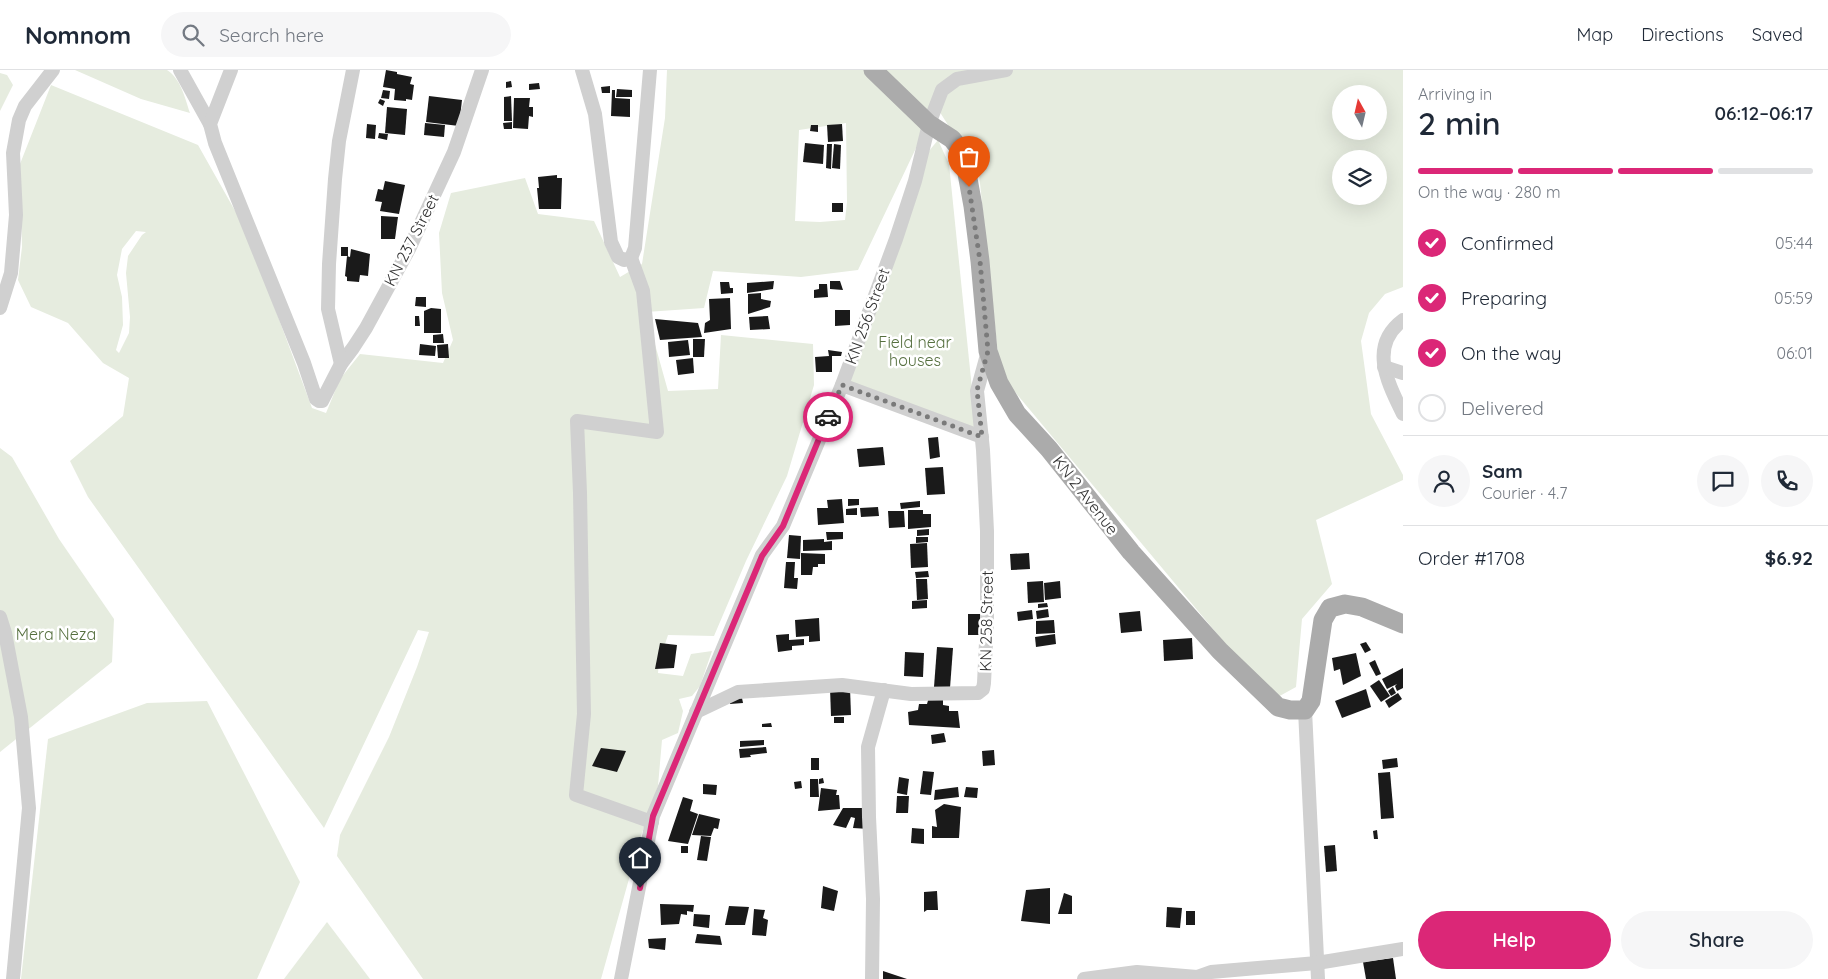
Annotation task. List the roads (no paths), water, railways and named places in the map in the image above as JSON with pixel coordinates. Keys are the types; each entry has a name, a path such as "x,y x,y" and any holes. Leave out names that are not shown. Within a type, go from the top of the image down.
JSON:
{"main road":[{"name":"KN 2 Avenue","path":"873,70 929,124 952,139 960,149 966,168 980,261 988,351 999,383 1017,414 1049,449 1131,552 1220,651 1278,707 1290,710 1306,710"},
{"path":"1306,710 1311,701 1323,620 1330,608 1345,604 1362,607 1403,624"}],"street":[{"path":"0,308 11,272 16,215 13,153 19,120 25,106 53,70"},
{"path":"180,70 210,124"},
{"path":"210,124 231,70"},
{"path":"341,364 328,309 329,264 339,141 353,70"},
{"name":"KN 237 Street","path":"210,124 215,143 304,363 316,399 322,401 341,364 354,348 366,328 409,249 454,152 482,70"},
{"path":"582,70 594,114 611,242 618,257 624,260 631,258"},
{"path":"650,70 636,248 631,258 643,291 657,432 577,421 584,714 576,795 652,822"},
{"name":"KN 256 Street","path":"621,979 653,816 762,556 783,526 842,385 896,239 915,181 929,124 942,90 958,79 1006,70"},
{"path":"1403,320 1387,338 1383,353 1384,367 1403,414"},
{"name":"KN 258 Street","path":"696,712 738,692 842,685 911,694 978,693 983,689 987,622 987,531 982,437 977,390 988,351"},
{"path":"1384,367 1403,373"},
{"path":"842,385 982,437"},
{"path":"0,617 5,632 21,717 29,808 13,979"},
{"path":"872,979 873,899 868,747 884,690"},
{"path":"1306,710 1318,979"},
{"path":"1084,979 1137,972 1196,978 1211,972 1317,963 1403,949"}],"park label":[{"name":"Field near houses","path":"915,351"},
{"name":"Mera Neza","path":"56,634"}]}
